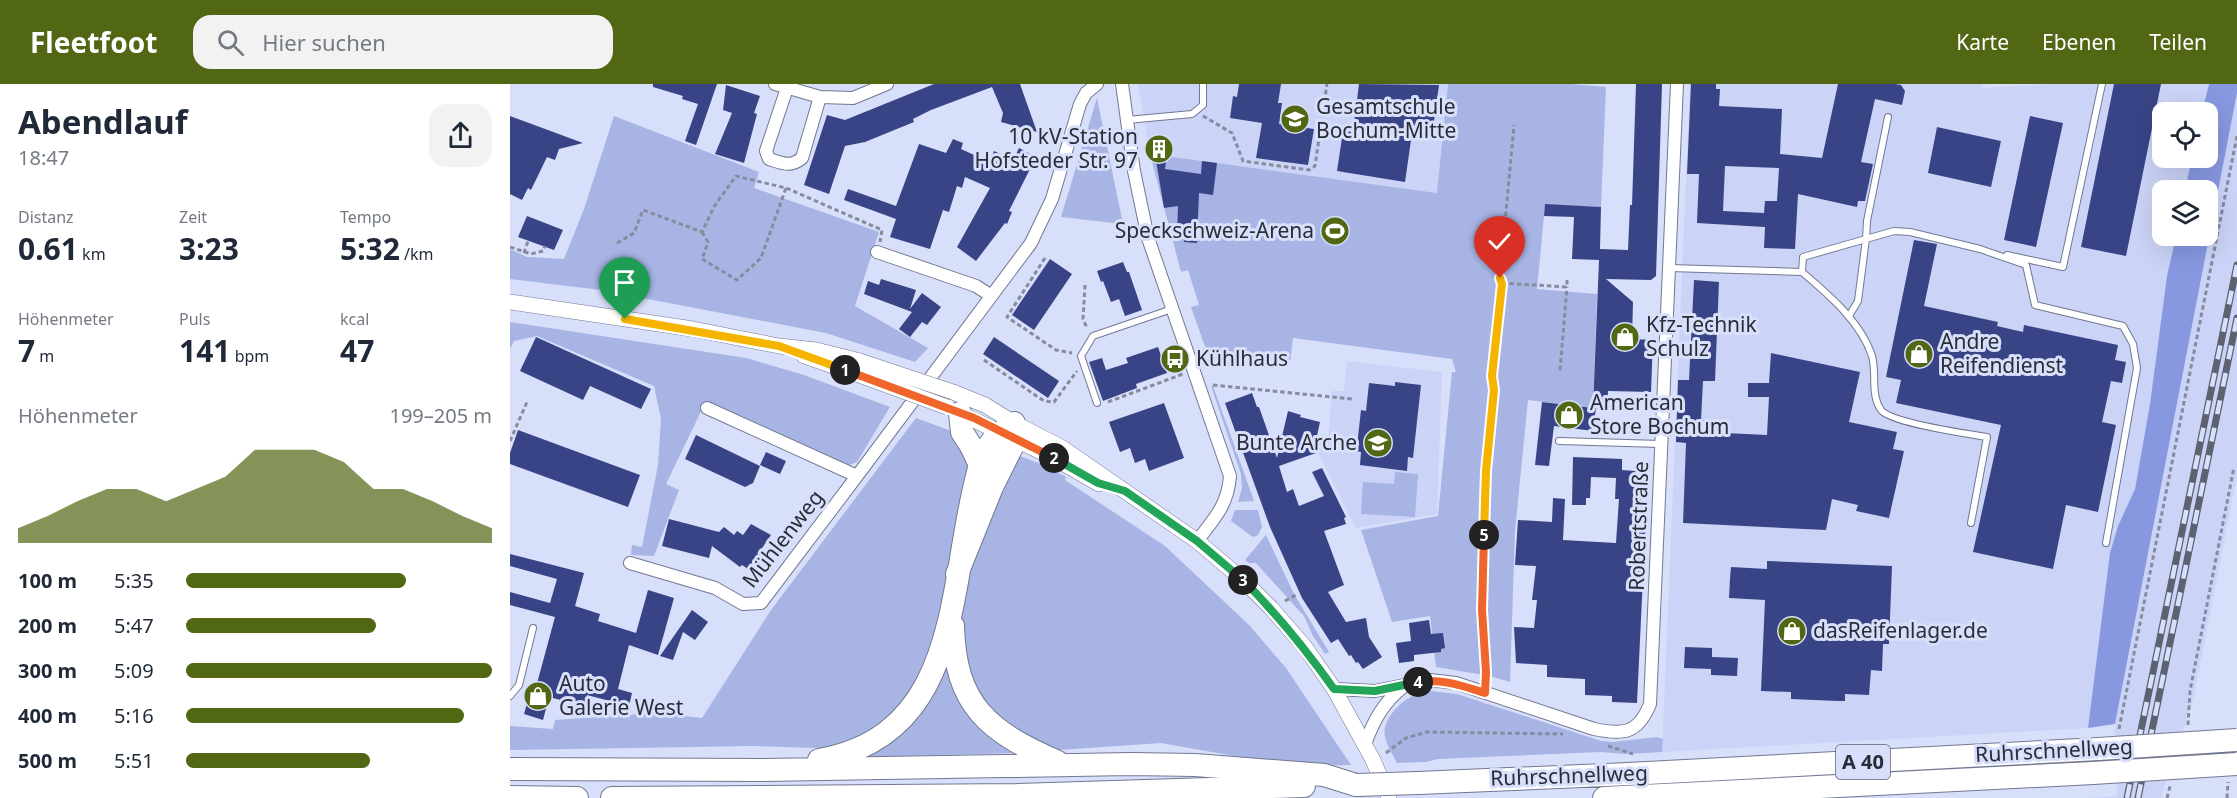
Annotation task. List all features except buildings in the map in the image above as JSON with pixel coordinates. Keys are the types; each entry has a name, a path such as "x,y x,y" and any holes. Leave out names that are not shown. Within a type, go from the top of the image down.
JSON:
{"highway":[{"path":"953,404 962,432 980,465"},
{"path":"764,770 847,753 883,735 904,719 919,700 930,680 940,653 953,602 980,465 986,448 1010,431"},
{"path":"957,574 992,487 1010,431"},
{"path":"953,602 954,651 959,676 968,697 1003,735 1065,765"},
{"name":"Ruhrschnellweg","path":"612,798 1018,795 1418,783 1628,774 2237,740"},
{"name":"Ruhrschnellweg","path":"1604,798 2237,764"},
{"path":"510,769 764,770 1195,765 1324,775 1356,785"},
{"path":"510,797 577,798"}],"street":[{"path":"820,97 802,158 796,164 788,165 769,159 766,151 781,86 820,97 853,98 887,84"},
{"name":"Mühlenweg","path":"630,563 715,588 743,604 761,603 1031,243 1046,215 1080,104 1086,93 1097,84"},
{"path":"1122,84 1148,238 1230,476 1229,493 1225,502 1197,541"},
{"name":"Robertstraße","path":"1334,689 1375,691 1430,680 1455,683 1594,729 1614,733 1635,727 1644,720 1650,704 1677,84"},
{"path":"877,252 976,286 990,295"},
{"path":"511,303 693,329 779,346 859,368 953,404 1010,431 1098,483 1125,491 1197,541 1243,580 1305,647 1334,689 1365,744 1389,798"},
{"path":"953,404 985,405 1010,431"},
{"name":"Mühlenweg","path":"707,408 857,476"},
{"path":"1365,744 1371,727 1384,704 1406,685"}],"lane":[{"path":"1127,120 1192,114 1203,105 1203,84"},
{"path":"1802,272 1803,258 1894,231 1910,232 2063,267 2102,84"},
{"path":"1849,316 1858,301 1867,221 1888,117"},
{"path":"1980,249 2026,265 2035,304 2123,326 2133,344 2137,368 2106,543"},
{"path":"1669,268 1802,272 1849,316 1871,354 1875,395 1882,411 1897,419 1987,437 1971,523"},
{"path":"1097,403 1082,359 1094,336 1173,309"},
{"path":"1559,441 1661,444"},
{"path":"510,696 519,685 533,628"}],"path":[{"path":"1192,114 1205,117 1232,133 1243,161 1309,170 1315,166 1327,84"},
{"path":"1485,693 1482,610 1485,494 1494,390 1492,376 1502,284 1500,278 1514,125"},
{"path":"2118,733 2237,136"},
{"path":"702,232 715,205 736,176 786,188 882,230 877,252"},
{"path":"617,243 634,233 643,210 702,232 708,242 702,259 737,280 761,258 786,188"},
{"path":"524,253 528,241"},
{"path":"510,247 531,254 543,251 545,246"},
{"path":"984,360 1044,401 1054,402 1082,359 1056,350 1007,317 1045,258"},
{"path":"1560,370 1567,279"},
{"path":"1502,284 1567,287"},
{"path":"1085,285 1083,319 1094,336"},
{"path":"1097,403 1103,404 1193,370"},
{"path":"1198,383 1352,399"},
{"path":"510,441 527,402"},
{"path":"2186,731 2189,720 2190,691 2234,467"},
{"path":"1386,753 1406,738 1427,732 1566,734"},
{"path":"2167,798 2173,776"}],"shaded area":[{"name":"Gesamtschule Bochum-Mitte","path":"1138,84 1448,84 1438,193 1150,154"},
{"path":"1448,84 1571,84 1606,87 1601,207 1545,205 1537,289 1597,294 1593,408 1528,400 1515,531 1510,682 1490,676 1436,667 1430,616 1392,622 1361,530 1438,516 1452,372 1456,372 1452,359 1293,338 1290,362 1207,352 1191,307 1199,305 1188,270 1181,272 1150,154 1437,193"},
{"path":"1690,84 1982,84 1983,88 2053,84 2209,84 2204,102 2152,102 2152,168 2190,168 2187,180 2152,180 2152,246 2174,246 2167,276 2150,404 2135,489 2118,526 2110,553 2088,728 1662,752"},
{"path":"2209,84 2237,84 2218,191 2218,180 2187,180 2190,168 2218,168 2218,102 2204,102"},
{"path":"2237,93 2237,476 2193,700 2161,798 2086,798 2117,796 2115,724 2207,246 2218,246 2218,191"},
{"path":"1097,98 1123,224 1061,217"},
{"path":"614,116 759,172 754,188 879,232 855,306 928,348 915,362 826,333 601,290 510,279 510,249 527,257 564,259 584,209"},
{"path":"2174,246 2207,246 2115,724 2088,728 2110,553 2118,526 2135,489 2150,404 2167,276"},
{"path":"510,322 746,358 804,375 890,407 857,462 849,465 706,401 666,484 679,490 654,556 631,555 632,545 642,547 658,465 661,419 654,386 537,336 514,341 510,349"},
{"name":"Bunte Arche","path":"1347,361 1442,372 1437,514 1356,528 1316,449 1318,437 1328,437 1332,391 1344,391"},
{"path":"1211,386 1213,386 1254,501 1238,502 1242,488 1241,474"},
{"path":"916,418 1044,465 1066,477 1065,480 1165,546 1249,625 1286,668 1351,765 1290,766 1161,743 1016,753 867,757 877,750 753,746 510,750 510,726 553,729 555,720 657,713 702,718 771,610"},
{"path":"1395,472 1418,474 1415,517 1361,514 1363,482 1394,484"},
{"path":"1235,510 1258,510 1262,527 1258,535 1253,537 1231,521"},
{"path":"1266,535 1294,594 1329,652 1325,654 1304,616 1256,563 1249,563 1245,560"},
{"path":"1431,691 1457,694 1601,741 1613,742 1657,737 1663,739 1662,752 1627,754 1600,752 1397,763 1385,737 1389,717 1405,700 1419,693"}],"railway":[{"path":"2127,798 2237,265"},
{"path":"2138,798 2237,318"}],"place":[{"name":"Gesamtschule Bochum-Mitte","path":"1295,119"},
{"name":"10 kV-Station Hofsteder Str. 97","path":"1159,149"},
{"name":"Speckschweiz-Arena","path":"1335,231"},
{"name":"Kfz-Technik Schulz","path":"1625,337"},
{"name":"Andre Reifendienst","path":"1919,354"},
{"name":"Kühlhaus","path":"1175,359"},
{"name":"American Store Bochum","path":"1569,415"},
{"name":"Bunte Arche","path":"1378,443"},
{"name":"dasReifenlager.de","path":"1792,631"},
{"name":"Auto Galerie West","path":"538,696"}],"route":[{"path":"625,319 693,329 779,346 974,418 1098,483 1125,491 1197,541 1243,580 1305,647 1334,689 1375,691 1430,680 1455,683 1485,693 1482,610 1484,518 1494,390 1492,376 1502,284 1500,278"}]}
